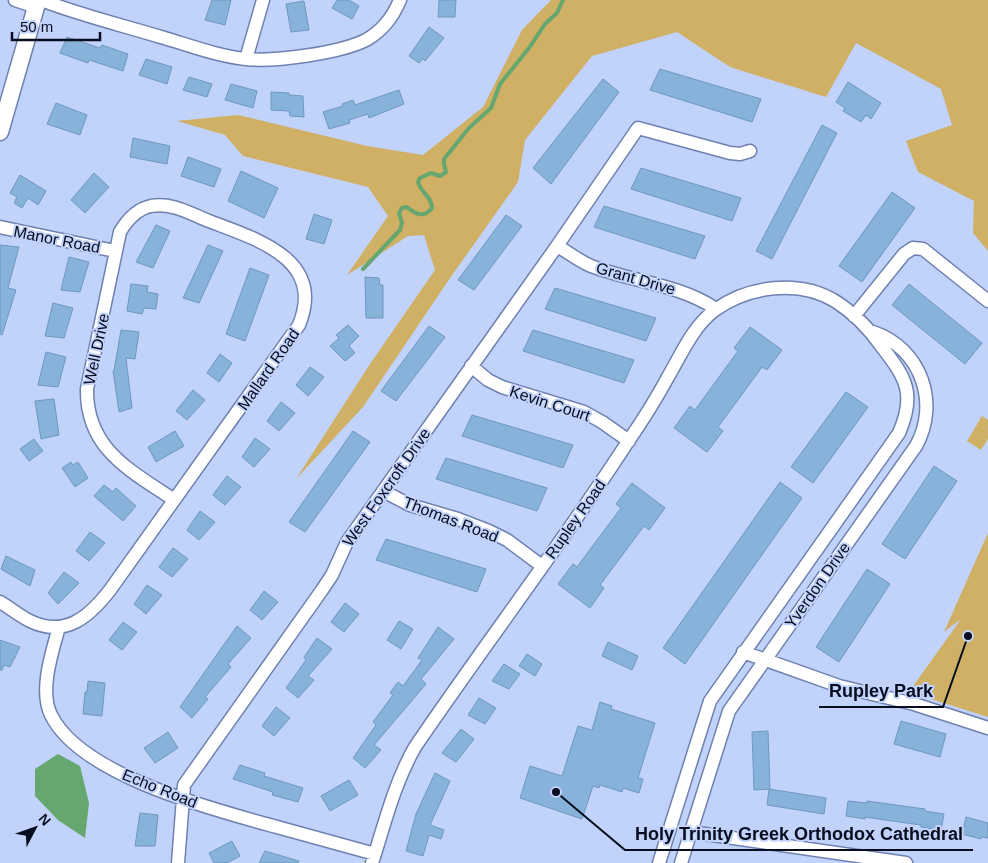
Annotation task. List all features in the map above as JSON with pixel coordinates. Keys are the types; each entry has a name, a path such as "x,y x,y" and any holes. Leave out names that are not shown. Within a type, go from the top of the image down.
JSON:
{"street":[{"path":"15,0 38,2 221,54 246,59 292,57 357,44 378,32 386,24 393,15 400,0"},
{"path":"246,59 263,0"},
{"path":"0,132 38,2"},
{"name":"West Foxcroft Drive","path":"178,863 184,785 322,590 347,542 558,246 638,128 730,153 740,154 750,150"},
{"name":"Mallard Road","path":"59,627 73,624 83,618 102,601 300,325 306,305 305,291 298,272 280,252 238,232 173,207 150,206 134,214 120,232 115,251"},
{"name":"Manor Road","path":"0,228 115,251"},
{"name":"Grant Drive","path":"558,246 590,265 685,292 701,299 716,309"},
{"path":"854,316 904,254 913,248 923,249 988,301"},
{"name":"Well Drive","path":"115,251 87,389 88,415 94,430 107,450 135,474 174,500"},
{"name":"Rupley Road","path":"374,858 394,790 415,747 629,441 704,319 716,309 749,293 781,288 802,289 823,295 854,316"},
{"name":"Yverdon Drive","path":"659,863 710,701 900,433 906,417 908,399 906,385 897,366 871,331 854,316"},
{"name":"Yverdon Drive","path":"681,863 729,711 917,445 922,434 926,420 927,404 925,388 920,373 904,351 892,341 871,331"},
{"name":"Kevin Court","path":"471,366 488,380 502,387 584,412 629,441"},
{"name":"Thomas Road","path":"383,491 410,505 458,519 489,531 507,540 542,566"},
{"path":"0,602 42,626 59,627"},
{"name":"Echo Road","path":"59,627 46,690 47,703 50,714 58,727 77,746 99,762 125,776 183,799 374,858"},
{"path":"743,652 839,686 914,704 988,728"},
{"path":"691,832 906,863"}],"shaded area":[{"path":"551,0 988,0 988,251 973,233 974,201 918,172 906,141 952,125 941,89 856,43 826,97 730,67 677,32 592,56 525,140 518,182 363,407 296,479 370,364 435,270 424,235 408,236 347,275 388,216 368,187 243,156 225,135 177,121 238,115 367,146 423,155 483,107 522,30"},
{"path":"982,416 988,420 988,439 981,450 967,441"},
{"path":"988,533 988,717 909,692 961,619 944,632"},
{"path":"58,754 80,766 89,803 85,838 58,820 35,796 35,769"}],"building":[{"path":"212,0 231,0 225,25 205,20"},
{"path":"337,0 349,0 359,6 352,19 332,8"},
{"path":"439,0 456,0 455,17 438,17"},
{"path":"304,1 309,30 291,32 286,4"},
{"path":"429,27 444,38 425,61 423,59 419,63 409,56"},
{"path":"67,37 100,48 102,45 128,54 123,71 89,60 88,63 60,53"},
{"path":"146,59 172,67 167,84 139,75"},
{"path":"660,69 761,99 752,122 650,90"},
{"path":"189,77 212,84 207,97 183,90"},
{"path":"603,79 619,92 551,184 533,168"},
{"path":"848,82 881,103 871,119 866,115 861,122 843,111 845,108 836,102"},
{"path":"231,84 257,91 253,108 225,100"},
{"path":"399,90 404,104 369,118 368,114 349,120 350,123 329,129 323,112 343,106 342,104 353,100 355,105"},
{"path":"271,92 303,96 304,117 290,116 289,111 271,110"},
{"path":"56,103 87,115 80,135 47,124"},
{"path":"822,125 837,133 772,259 756,251"},
{"path":"133,138 170,146 167,164 130,157"},
{"path":"188,157 221,169 214,187 181,176"},
{"path":"641,168 741,198 732,221 631,189"},
{"path":"241,171 278,188 264,218 228,201"},
{"path":"94,173 109,187 85,213 71,200"},
{"path":"20,175 46,191 38,205 28,198 22,208 14,203 17,197 10,193"},
{"path":"892,192 915,208 862,282 839,266"},
{"path":"604,206 705,236 695,259 594,227"},
{"path":"314,214 332,220 324,244 306,239"},
{"path":"506,215 522,226 474,290 458,280"},
{"path":"156,225 170,231 153,268 136,262"},
{"path":"0,245 19,247 8,288 16,290 2,335 0,334"},
{"path":"208,245 223,251 199,303 183,298"},
{"path":"69,257 89,262 80,292 61,290"},
{"path":"250,268 269,275 245,341 226,334"},
{"path":"365,277 379,278 380,285 383,285 383,318 366,318"},
{"path":"131,284 148,286 147,292 158,294 156,309 144,308 142,314 127,311"},
{"path":"909,284 982,343 965,364 892,305"},
{"path":"555,288 656,318 646,341 545,309"},
{"path":"53,303 73,308 64,338 45,336"},
{"path":"348,325 359,336 349,346 355,353 345,361 330,346 339,338 336,335"},
{"path":"429,326 445,337 396,401 381,391"},
{"path":"750,327 782,350 767,370 762,367 718,427 723,431 707,452 674,428 690,406 695,410 738,351 734,348"},
{"path":"121,330 139,332 135,359 126,358 132,408 119,412 113,371"},
{"path":"533,330 634,360 624,383 523,351"},
{"path":"46,352 66,357 58,387 38,385"},
{"path":"220,354 232,363 219,382 207,373"},
{"path":"310,367 324,377 308,396 296,385"},
{"path":"193,390 205,400 187,420 176,411"},
{"path":"846,392 868,407 813,483 791,467"},
{"path":"54,399 59,435 41,439 35,401"},
{"path":"281,402 295,413 279,431 267,421"},
{"path":"472,415 573,445 563,468 462,436"},
{"path":"175,431 184,446 156,462 148,447"},
{"path":"353,431 370,442 305,532 289,522"},
{"path":"255,438 270,449 254,467 242,457"},
{"path":"34,439 43,451 29,461 20,449"},
{"path":"446,458 547,488 537,511 436,479"},
{"path":"71,462 73,465 78,462 88,478 75,487 62,468"},
{"path":"934,466 957,481 905,559 882,544"},
{"path":"227,476 241,487 225,505 213,495"},
{"path":"780,482 802,498 685,664 663,648"},
{"path":"632,483 665,508 649,530 644,526 600,585 604,588 590,608 558,584 573,564 577,567 621,508 616,504"},
{"path":"104,485 113,492 116,488 136,506 123,521 94,496"},
{"path":"200,511 215,522 199,540 187,530"},
{"path":"90,532 105,543 89,561 76,551"},
{"path":"386,539 486,569 477,592 376,560"},
{"path":"173,548 188,559 172,577 159,567"},
{"path":"6,556 35,570 30,586 1,569"},
{"path":"867,569 890,584 839,662 816,647"},
{"path":"64,572 79,583 58,604 48,593"},
{"path":"147,585 162,595 146,614 134,604"},
{"path":"264,591 278,602 262,620 250,610"},
{"path":"345,603 359,614 344,632 331,622"},
{"path":"399,621 413,629 401,649 387,640"},
{"path":"123,622 137,632 122,650 109,640"},
{"path":"237,626 251,638 228,664 231,667 205,697 208,699 192,718 180,707"},
{"path":"438,627 454,639 421,679 426,684 374,745 381,750 365,768 353,758 376,725 373,722 393,695 390,693 398,682 403,686 422,660 418,658"},
{"path":"317,638 332,649 308,676 314,680 298,698 286,688 306,660 304,657"},
{"path":"0,640 20,647 10,667 4,665 2,670 0,670"},
{"path":"608,642 638,656 632,670 602,656"},
{"path":"527,654 542,664 535,676 519,666"},
{"path":"504,664 520,674 509,689 492,681"},
{"path":"88,681 105,683 102,716 83,714"},
{"path":"479,698 496,708 485,724 468,715"},
{"path":"600,702 612,706 611,709 655,723 638,778 643,779 639,793 623,788 622,792 600,785 599,788 593,786 582,819 520,798 530,766 562,776 578,726 592,730"},
{"path":"276,707 290,718 274,736 262,726"},
{"path":"901,721 946,734 940,757 894,744"},
{"path":"461,729 474,739 456,762 442,753"},
{"path":"768,731 770,789 754,790 752,732"},
{"path":"168,732 178,748 155,763 144,748"},
{"path":"240,765 265,773 264,776 303,788 298,802 272,795 273,792 233,779"},
{"path":"435,773 450,781 430,825 444,830 441,839 429,835 423,856 406,851 416,814"},
{"path":"349,780 358,795 330,811 321,796"},
{"path":"769,789 826,798 824,814 767,805"},
{"path":"848,801 867,803 867,801 925,809 925,811 944,814 941,830 921,827 921,825 846,816"},
{"path":"140,813 158,815 155,846 135,846"},
{"path":"966,817 988,823 988,838 982,837 981,839 962,834"},
{"path":"232,841 240,856 227,863 214,863 209,853"},
{"path":"265,851 299,861 298,863 259,863"}],"waterway":[{"path":"363,269 400,230 402,223 399,213 402,208 407,207 420,214 426,213 432,208 432,204 419,186 420,178 431,173 440,176 446,172 444,159 469,128 491,108 500,84 529,48 545,24 557,13 563,0"}],"place":[{"name":"Rupley Park","path":"968,636"},
{"name":"Holy Trinity Greek Orthodox Cathedral","path":"556,792"}]}
